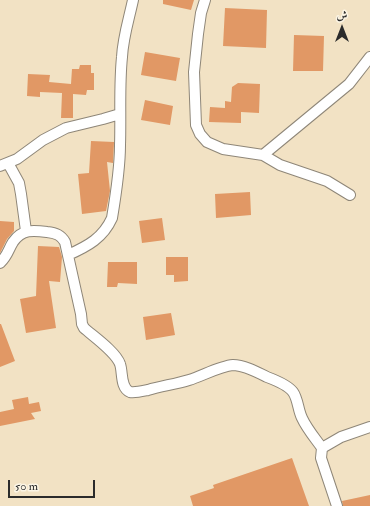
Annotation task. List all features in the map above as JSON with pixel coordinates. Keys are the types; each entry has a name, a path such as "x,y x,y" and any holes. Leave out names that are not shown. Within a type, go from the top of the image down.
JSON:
{"street":[{"path":"68,255 93,242 104,232 112,218 119,169 122,57 126,27 134,0"},
{"path":"205,0 195,51 194,72 196,125 200,134 207,142 223,149 263,155 280,165 327,181 350,195"},
{"path":"263,155 349,84 370,57"},
{"path":"26,231 19,183 4,164 17,159 44,140 66,128 120,114"},
{"path":"0,263 9,252 13,242 26,231 38,230 54,232 59,235 65,242 82,324 84,328 116,356 120,363 125,387 130,392 139,392 170,385 231,365 238,365 248,368 269,377 292,391 296,397 302,418 322,448 321,458 337,506"},
{"path":"322,448 342,437 370,427"}],"building":[{"path":"163,0 194,0 191,10 163,4"},
{"path":"225,8 267,10 266,48 223,46"},
{"path":"294,35 324,36 323,71 293,71"},
{"path":"145,52 180,58 176,81 141,75"},
{"path":"80,65 91,65 91,73 94,73 94,90 87,90 86,95 73,94 73,118 61,118 62,93 40,92 40,97 27,96 28,74 50,75 49,82 71,84 72,69 79,69"},
{"path":"238,83 260,84 259,113 241,112 241,123 209,122 210,107 225,108 225,101 231,102 232,87"},
{"path":"145,100 173,106 170,125 141,120"},
{"path":"91,141 114,142 113,163 107,162 110,191 106,211 82,214 78,174 89,173"},
{"path":"250,192 251,215 216,218 215,194"},
{"path":"162,218 165,240 142,243 139,221"},
{"path":"0,221 14,222 14,231 7,239 0,253"},
{"path":"38,246 59,247 62,257 60,282 49,281 56,328 26,333 20,299 36,296"},
{"path":"166,257 188,257 188,281 174,282 174,275 166,275"},
{"path":"108,262 137,262 137,284 118,283 117,287 107,287"},
{"path":"171,313 175,335 146,340 143,317"},
{"path":"0,324 15,361 0,367"},
{"path":"28,397 29,404 39,402 41,411 31,413 35,419 0,426 0,412 14,409 12,400"},
{"path":"292,458 309,506 193,506 190,496 214,488 213,485"},
{"path":"370,495 370,506 343,506 342,501"}]}
